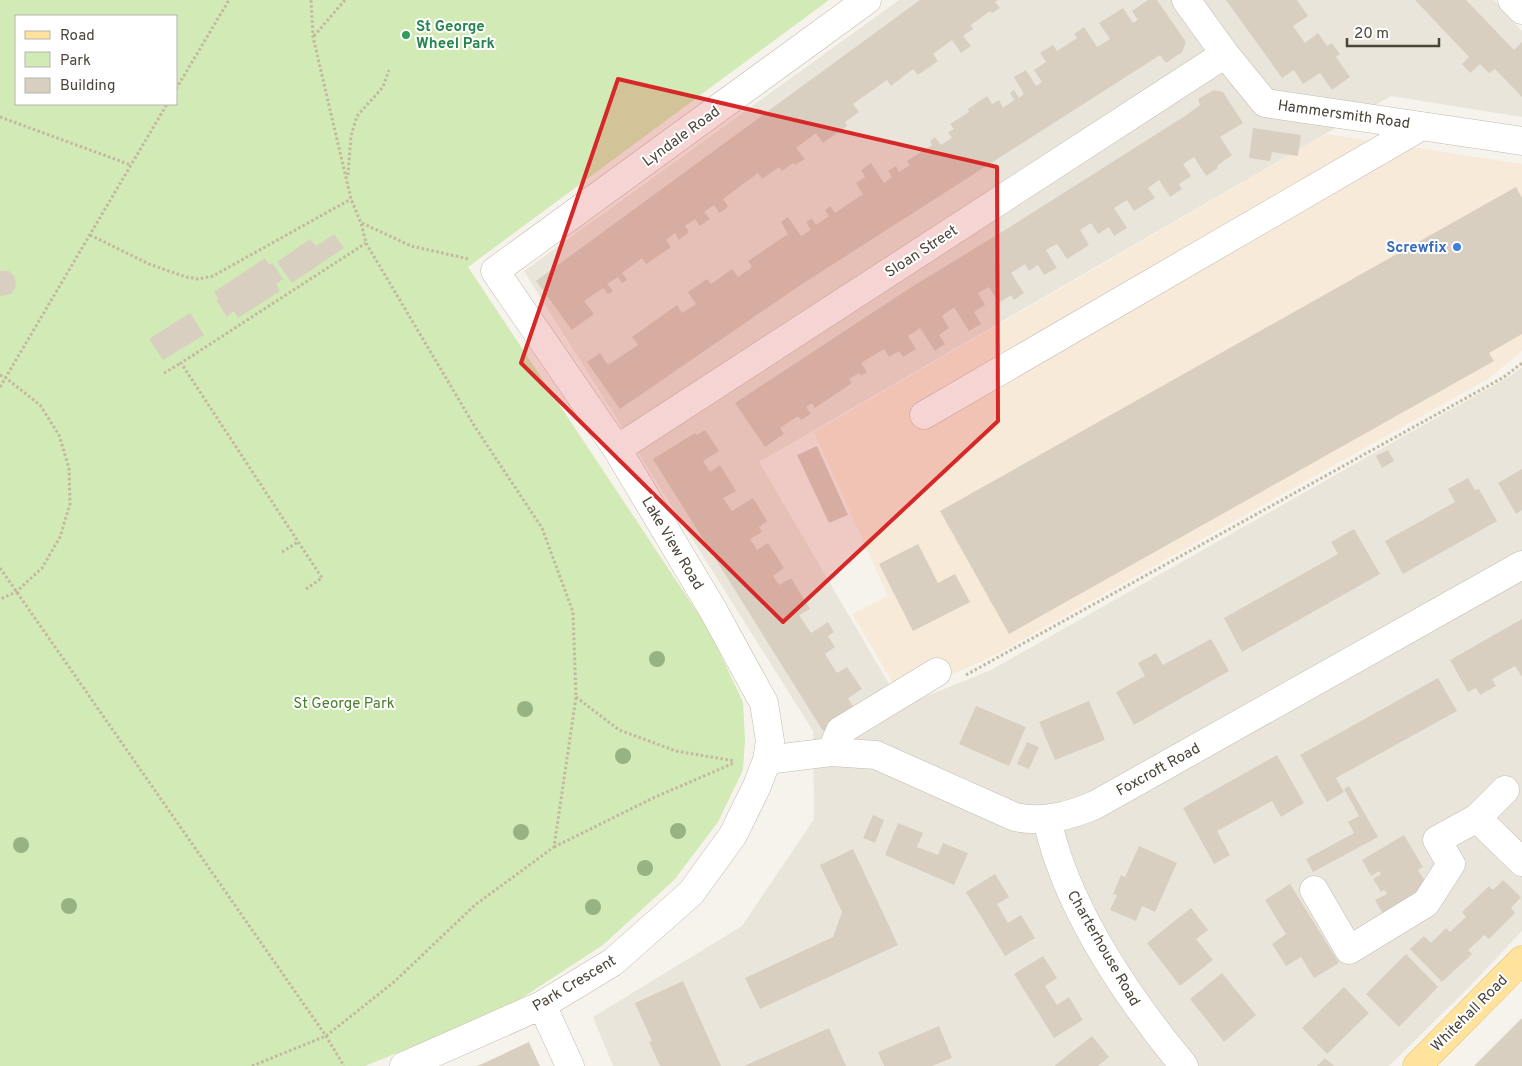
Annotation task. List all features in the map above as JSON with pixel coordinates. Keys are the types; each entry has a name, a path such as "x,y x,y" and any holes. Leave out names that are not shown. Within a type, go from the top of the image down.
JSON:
{"main road":[{"name":"Whitehall Road","path":"1417,1066 1522,960"}],"street":[{"name":"Lyndale Road","path":"499,268 867,0"},
{"name":"Hammersmith Road","path":"1186,0 1265,103 1522,141"},
{"path":"1512,0 1522,10"},
{"name":"Sloan Street","path":"617,449 1226,54"},
{"path":"924,415 1422,126"},
{"name":"Lake View Road","path":"499,268 617,449 713,610 764,702 770,741 767,760 733,835"},
{"name":"Foxcroft Road","path":"767,760 831,752 876,755 1015,816 1025,819 1047,819 1066,816 1095,805 1522,565"},
{"path":"831,752 840,731 937,672"},
{"path":"1314,890 1350,950 1426,902 1451,864 1437,840 1477,818 1505,790"},
{"path":"1477,818 1522,862"},
{"name":"Charterhouse Road","path":"1047,819 1052,845 1065,879 1096,939 1139,1009 1184,1066"},
{"name":"Park Crescent","path":"404,1066 542,1005 613,962 691,893 733,835"},
{"path":"542,1005 570,1066"}],"path":[{"path":"178,86 229,0"},
{"path":"311,0 313,37 352,199 366,243 475,427 542,528 573,612 576,697 554,848"},
{"path":"313,37 345,0"},
{"path":"347,178 351,136 357,116 383,87 389,70"},
{"path":"0,387 167,105"},
{"path":"0,116 131,165"},
{"path":"90,234 149,264 186,277 198,279 213,276 352,199"},
{"path":"361,223 411,246 499,268"},
{"path":"164,373 366,243"},
{"path":"181,363 322,578 306,589"},
{"path":"965,676 1504,377 1522,363"},
{"path":"0,375 40,405 59,435 70,468 70,504 60,537 42,568 16,592 0,599"},
{"path":"282,552 298,542"},
{"path":"0,568 326,1036 344,1066"},
{"path":"252,1066 326,1036 394,982 475,905 554,848 654,798 737,762 676,751 619,730 576,697"}],"highlighted area":[{"path":"618,79 997,167 998,421 783,622 521,363"}],"shaded area":[{"path":"899,0 1494,0 1522,31 1522,117 1391,96 759,462 902,706 991,670 1510,376 1522,367 1522,931 1472,984 1389,1066 613,1066 593,1017 742,926 814,819 813,731 524,271"},
{"path":"1326,134 1522,164 1522,351 1488,379 997,654 906,695 896,688 852,614 888,596 814,432"}],"green space":[{"name":"St George Park","path":"0,0 829,0 468,267 709,630 743,702 745,740 743,770 718,822 674,880 603,945 505,1009 365,1066 0,1066"}],"building":[{"path":"920,0 998,0 995,2 1000,8 992,13 990,11 971,25 973,29 963,36 971,46 961,53 952,40 933,54 938,61 918,75 913,69 891,86 887,80 853,104 859,112 845,122 847,126 823,143 816,133 796,148 805,159 795,165 793,163 782,171 779,167 762,179 758,173 723,199 728,206 724,210 719,213 714,205 704,212 710,219 700,226 695,219 685,226 689,232 679,240 675,233 666,240 671,247 646,264 642,258 622,273 627,280 622,283 618,277 607,284 613,291 608,294 603,288 584,301 594,314 572,330 536,281"},
{"path":"1148,0 1157,0 1186,42 1182,52 1166,63 1160,55 799,286 620,409 587,362 600,353 608,365 638,345 632,337 677,305 682,313 696,304 688,292 707,279 711,284 732,269 738,277 752,267 748,261 788,234 781,222 788,217 801,236 811,230 806,222 812,218 816,225 829,216 825,210 830,206 835,213 863,194 856,183 865,177 861,170 871,163 884,183 892,177 888,171 896,166 899,172 910,165 907,161 932,145 930,141 935,137 941,145 952,138 948,132 954,129 950,124 969,112 968,109 987,96 992,104 999,100 1003,108 1014,100 1010,93 1014,90 1019,98 1024,94 1014,77 1026,70 1036,86 1042,82 1034,70 1046,62 1040,53 1053,45 1057,51 1077,38 1074,34 1084,27 1097,47 1110,39 1099,23 1123,8 1133,23 1138,20 1132,11"},
{"path":"1226,0 1297,0 1308,16 1293,26 1305,43 1318,33 1327,46 1332,43 1340,54 1336,57 1350,77 1332,90 1320,73 1303,84 1294,70 1282,78"},
{"path":"1415,0 1466,0 1514,50 1522,42 1522,97 1495,69 1489,73 1480,64 1470,73 1462,64 1469,57"},
{"path":"1214,90 1223,92 1243,123 1220,137 1232,155 1217,166 1218,168 1206,176 1194,157 1183,164 1191,176 1179,184 1182,189 1170,197 1159,180 1148,188 1155,198 1134,211 1127,200 1114,208 1127,228 1114,236 1109,227 1098,234 1091,223 1080,230 1089,245 1067,259 1057,244 1046,250 1057,268 1044,275 1038,265 1029,271 1025,264 1011,273 1024,293 1014,300 1011,295 999,303 989,287 978,293 985,305 974,312 981,324 969,331 954,307 942,316 949,328 939,335 945,344 935,351 920,328 908,336 916,349 903,357 899,351 889,357 884,349 861,363 867,372 861,376 859,373 849,379 852,383 815,408 812,403 806,407 811,414 801,420 798,416 780,428 784,434 765,447 735,403 910,288 1185,116 1200,105 1198,99"},
{"path":"1253,128 1301,135 1298,156 1272,152 1270,161 1249,158"},
{"path":"1516,187 1522,198 1522,334 1489,353 1494,361 1009,634 940,511"},
{"path":"334,234 344,248 292,283 277,262 310,239 316,246"},
{"path":"265,258 269,265 272,263 283,279 276,284 280,291 238,318 234,311 227,317 216,300 219,299 214,292"},
{"path":"0,271 9,271 15,277 16,287 11,294 0,296"},
{"path":"190,313 204,335 163,360 149,339"},
{"path":"705,430 719,451 703,461 710,472 720,465 736,491 723,498 732,511 753,498 767,521 759,527 762,532 750,539 757,550 768,543 784,568 773,576 779,585 791,578 810,609 799,615 811,633 828,622 834,632 828,636 835,647 825,654 837,673 847,667 862,689 848,698 856,711 823,731 653,459 695,433 697,435"},
{"path":"817,446 848,515 829,523 797,455"},
{"path":"1388,450 1394,461 1382,468 1376,456"},
{"path":"1522,469 1522,510 1516,514 1498,483"},
{"path":"1468,478 1475,490 1479,489 1497,521 1403,574 1385,541 1455,502 1448,489"},
{"path":"1354,529 1380,574 1242,652 1224,618 1338,554 1331,542"},
{"path":"918,544 938,583 955,574 970,602 913,631 879,564"},
{"path":"1522,619 1522,677 1515,666 1492,679 1496,686 1480,695 1476,688 1468,692 1450,660"},
{"path":"1211,639 1229,671 1134,725 1116,692 1145,676 1138,663 1156,653 1163,665"},
{"path":"1438,678 1457,711 1336,778 1344,792 1327,802 1300,755"},
{"path":"1089,701 1105,740 1055,760 1039,722"},
{"path":"976,706 1026,727 1009,766 959,744"},
{"path":"1027,742 1039,747 1029,769 1017,764"},
{"path":"1277,755 1304,803 1281,817 1272,801 1217,831 1230,855 1214,864 1183,808"},
{"path":"1349,786 1378,837 1313,872 1306,859 1354,833 1348,822 1359,816 1344,789"},
{"path":"873,815 884,820 875,843 863,838"},
{"path":"898,823 923,833 917,847 938,855 943,843 968,853 954,885 885,855"},
{"path":"1404,835 1423,867 1418,870 1428,886 1383,914 1375,900 1387,894 1384,890 1381,892 1373,879 1381,874 1379,871 1371,876 1362,860"},
{"path":"1139,846 1177,863 1155,912 1142,906 1136,921 1110,910 1117,895 1113,894 1121,875 1125,877"},
{"path":"853,849 898,945 760,1009 745,978 833,937 842,912 820,865"},
{"path":"995,874 1009,897 997,904 1008,923 1021,915 1035,938 1005,956 966,892"},
{"path":"1503,880 1521,897 1511,908 1515,913 1489,939 1484,935 1468,950 1472,954 1442,982 1410,949 1424,936 1431,943 1446,928 1450,932 1466,917 1462,912 1489,886 1493,890"},
{"path":"1290,884 1339,963 1314,978 1301,957 1286,966 1272,944 1286,934 1265,900"},
{"path":"1191,908 1208,930 1196,939 1213,960 1180,986 1147,943"},
{"path":"1406,954 1438,987 1399,1027 1366,994"},
{"path":"1043,956 1057,978 1045,986 1057,1005 1069,997 1083,1020 1054,1038 1014,974"},
{"path":"1222,973 1256,1015 1224,1042 1190,999"},
{"path":"683,981 721,1066 660,1066 649,1042 652,1041 635,1003"},
{"path":"1344,987 1369,1013 1327,1054 1302,1028"},
{"path":"1522,1018 1522,1066 1474,1066"},
{"path":"939,1026 952,1058 932,1066 884,1066 878,1052"},
{"path":"829,1028 846,1066 744,1066"},
{"path":"1092,1036 1109,1057 1098,1066 1054,1066"},
{"path":"529,1042 540,1066 476,1066 482,1064"},
{"path":"1325,1058 1334,1066 1317,1066"}],"place":[{"name":"St George Wheel Park","path":"406,35"},
{"name":"Screwfix","path":"1457,247"}]}
